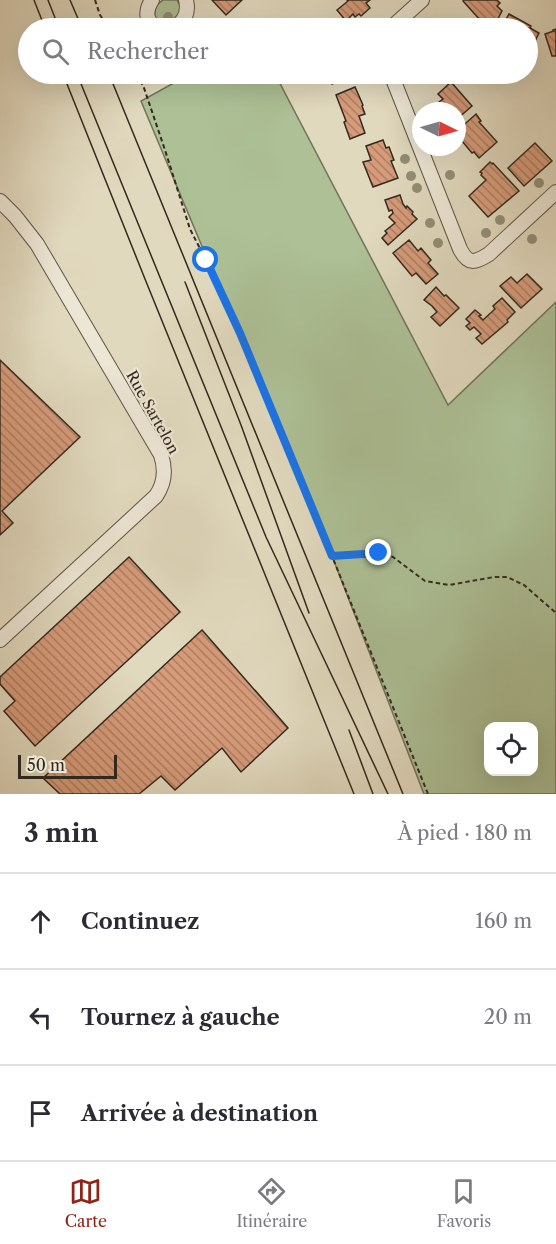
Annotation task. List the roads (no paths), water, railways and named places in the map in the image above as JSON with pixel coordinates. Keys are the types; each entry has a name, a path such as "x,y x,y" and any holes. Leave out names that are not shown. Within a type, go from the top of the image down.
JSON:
{"street":[{"path":"148,18 148,7 153,0"},
{"path":"185,18 188,10 186,0"},
{"path":"402,18 422,0"},
{"path":"396,84 465,257 474,261 489,255 556,192"},
{"name":"Rue Sartelon","path":"0,201 22,225 43,254 161,455 165,471 163,484 156,496 0,640"}],"tram line":[{"path":"34,0 41,18"},
{"path":"48,0 55,18"},
{"path":"70,0 78,18"},
{"path":"67,84 354,794"},
{"path":"81,84 266,537 388,794"},
{"path":"113,84 403,794"},
{"path":"185,282 241,425 309,613"},
{"path":"349,730 373,794"}]}
